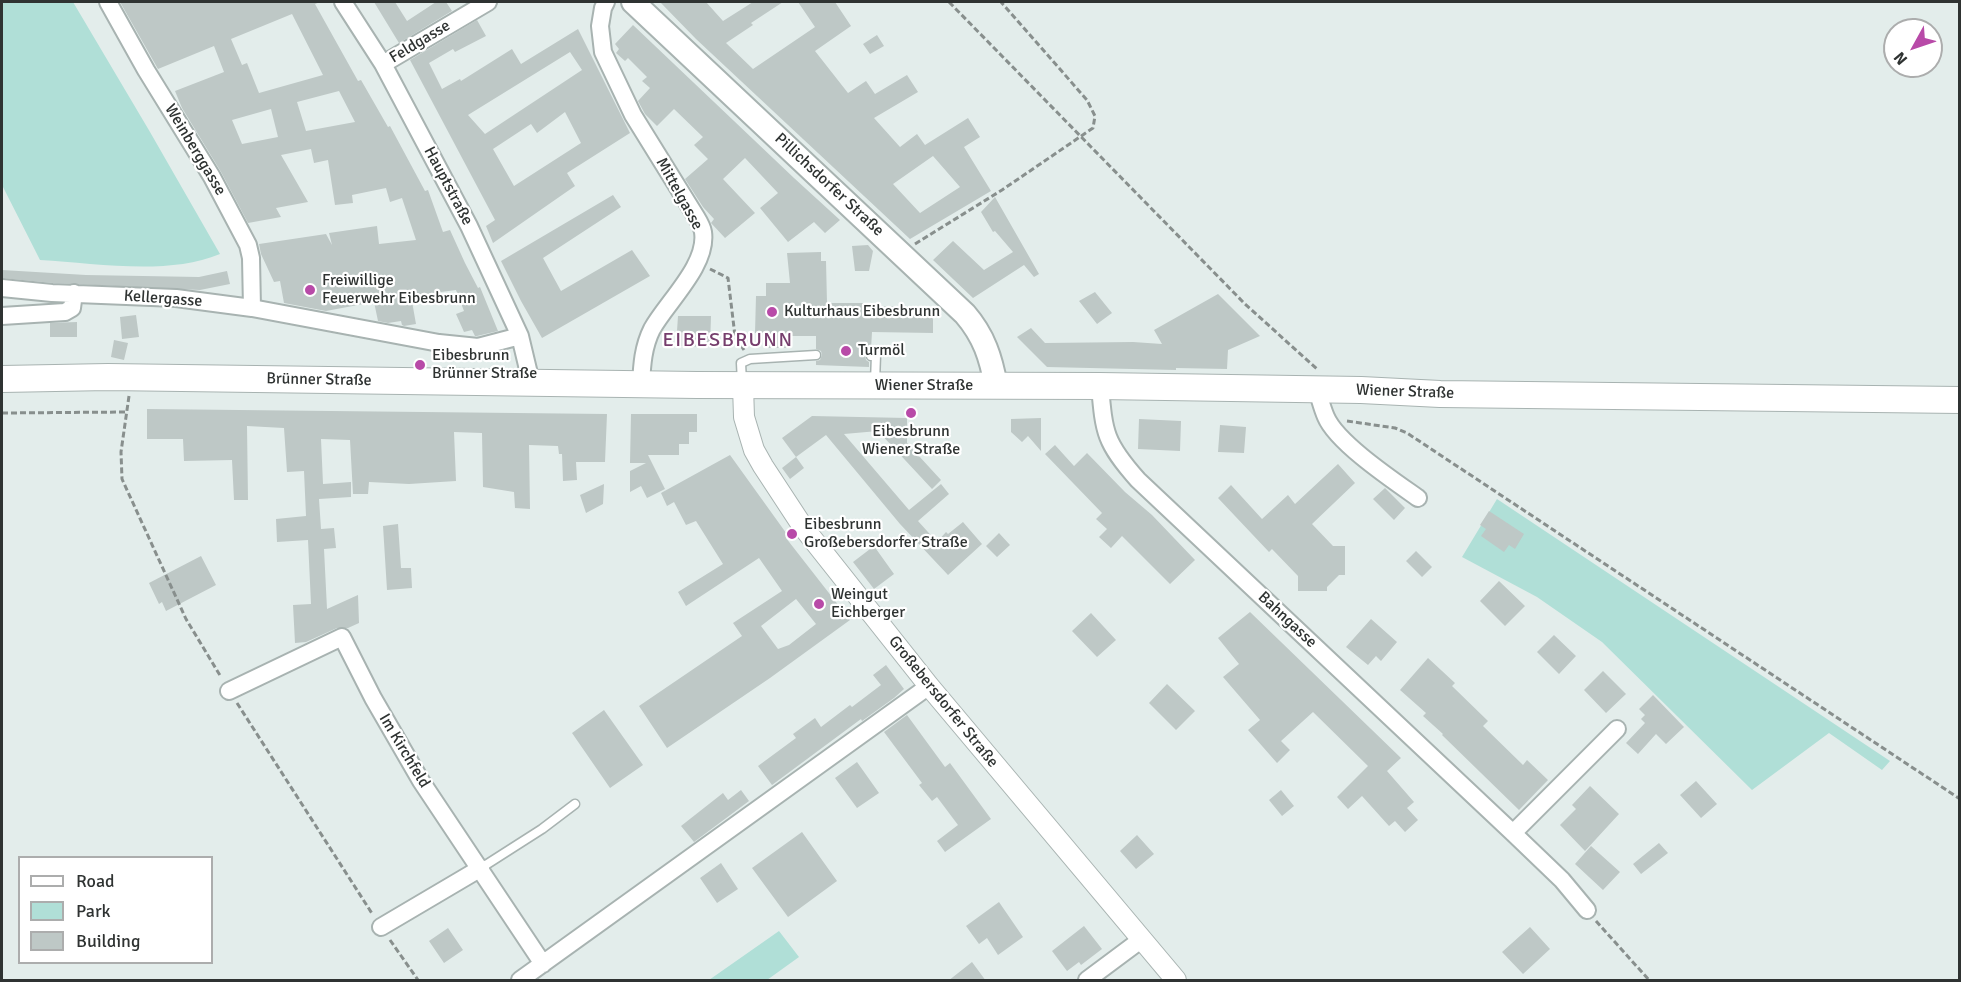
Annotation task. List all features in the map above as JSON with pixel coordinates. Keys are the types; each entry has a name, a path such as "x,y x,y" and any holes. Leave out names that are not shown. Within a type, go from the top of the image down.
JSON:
{"main road":[{"name":"Pillichsdorfer Straße","path":"633,2 708,69 976,326 989,353 996,386"},
{"name":"Brünner Straße","path":"2,380 133,377 531,382"},
{"name":"Wiener Straße","path":"531,382 641,384 742,377 874,386 1100,386 1320,382 1493,394 1959,400"}],"street":[{"name":"Weinberggasse","path":"108,2 146,70 213,177 248,245 251,258 252,308"},
{"name":"Hauptstraße","path":"343,2 383,64 469,226 520,336 531,382"},
{"name":"Feldgasse","path":"383,64 488,2"},
{"name":"Mittelgasse","path":"606,2 600,26 603,52 633,115 703,231 703,245 697,262 651,331 645,346 641,384"},
{"name":"Kellergasse","path":"2,288 176,298 252,308 439,343 478,347 520,336"},
{"path":"2,316 65,312 72,308 74,293"},
{"name":"Großebersdorfer Straße","path":"742,377 744,417 750,439 763,466 829,561 929,686 1176,981"},
{"path":"1320,382 1326,419 1378,469 1418,498"},
{"name":"Bahngasse","path":"1100,386 1107,438 1138,480 1513,833 1562,880 1587,909"},
{"name":"Im Kirchfeld","path":"229,691 342,638 373,698 422,781 543,964"},
{"path":"520,981 929,686"},
{"path":"1513,833 1617,729"},
{"path":"381,927 481,868"},
{"path":"1087,981 1142,939"}],"lane":[{"path":"742,377 741,363 750,359 816,355"},
{"path":"871,356 876,355 874,386"},
{"path":"481,868 542,829 575,804"}],"path":[{"path":"949,2 1320,382"},
{"path":"902,254 1093,128 1095,116 1087,100 1001,2"},
{"path":"697,262 728,278 735,336 750,359"},
{"path":"133,377 121,452 122,479 186,619 229,691 418,981"},
{"path":"2,413 126,412"},
{"path":"1364,422 1395,428 1407,433 1959,799"},
{"path":"1587,909 1649,981"}],"green space":[{"path":"2,2 73,2 220,254 199,261 155,266 40,260 2,185"},
{"path":"1497,499 1890,761 1882,770 1829,733 1752,790 1602,642 1537,597 1462,557"},
{"path":"779,931 799,957 767,980 709,980"}],"building":[{"path":"120,2 320,2 315,4 358,81 361,80 388,127 390,126 425,191 428,190 443,232 450,230 478,288 480,287 498,331 477,336 472,330 464,332 456,314 464,311 456,290 411,296 416,324 404,326 401,321 388,323 378,321 374,302 326,311 284,303 280,281 274,282 261,254 259,244 326,234 332,245 329,233 377,226 379,244 416,240 402,198 390,202 386,188 352,195 353,203 335,205 328,160 314,163 311,149 281,155 308,202 276,208 281,217 248,223 221,172 182,108 175,91 224,72 214,46 158,69","holes":["292,14 323,75 259,93 247,63 242,65 231,39","339,91 355,122 306,131 297,102","271,109 278,137 242,144 232,120"]},
{"path":"374,2 395,2 407,21 436,2 446,2 452,11 399,43"},
{"path":"660,2 706,2 723,21 753,2 783,2 726,43 753,69 815,27 798,2 835,2 851,26 815,51 848,93 866,81 875,94 907,75 918,92 874,118 900,147 917,134 925,145 968,118 980,137 964,147 991,191 910,239 696,39","holes":["933,156 960,187 920,213 893,184"]},
{"path":"477,20 486,36 455,52 453,49 429,63 442,89 460,79 461,81 512,49 521,64 578,29 630,133 567,173 575,186 493,243 486,226 495,220 410,60","holes":["570,52 582,70 485,134 468,115","565,112 581,143 514,186 493,149 531,124 537,133"]},
{"path":"633,25 840,220 825,233 814,222 788,242 760,208 778,193 745,158 723,179 755,213 725,238 711,223 714,219 703,207 685,179 708,159 694,145 703,137 674,109 657,126 645,114 638,101 650,88 642,81 647,77 628,58 625,61 616,53 619,49 615,44"},
{"path":"877,35 884,46 870,54 863,44"},
{"path":"613,195 621,207 543,258 561,291 632,250 650,276 542,338 501,261"},
{"path":"995,197 1039,274 1034,277 1024,265 973,298 933,260 953,241 984,270 1013,252 995,231 993,232 981,212"},
{"path":"868,245 873,251 869,271 855,271 852,246"},
{"path":"821,252 821,261 826,261 827,303 933,307 933,333 872,332 871,349 865,355 869,367 816,365 816,361 820,360 822,355 821,351 816,349 816,336 788,336 788,348 766,348 766,333 755,333 756,296 766,296 766,283 790,283 787,253"},
{"path":"2,270 86,275 199,277 227,271 230,284 200,290 53,283 2,278"},
{"path":"1095,292 1112,313 1097,324 1079,301"},
{"path":"1218,294 1260,336 1228,350 1227,369 1047,367 1017,337 1031,328 1045,343 1162,344 1154,330"},
{"path":"136,315 139,337 122,339 120,317"},
{"path":"678,316 711,316 710,347 676,346"},
{"path":"77,322 77,337 50,337 50,323"},
{"path":"114,340 128,343 124,360 111,357"},
{"path":"147,409 607,414 605,462 576,462 577,480 563,481 562,454 559,454 558,446 529,445 530,509 515,508 514,492 483,487 482,433 454,432 456,481 409,484 369,482 368,494 353,494 350,440 321,439 323,484 351,482 351,497 319,499 321,529 334,528 336,548 324,549 327,609 358,595 359,623 348,628 337,628 306,642 295,643 293,605 311,604 308,540 277,542 276,519 306,516 304,471 287,472 284,428 247,426 248,500 234,500 232,460 184,461 183,439 147,439"},
{"path":"631,414 697,414 697,432 689,432 689,444 679,444 679,455 648,455 665,489 647,498 641,486 630,492 630,471 646,463 630,463"},
{"path":"812,416 907,418 907,443 941,480 932,489 878,431 844,434 909,510 941,484 949,494 918,521 937,542 946,532 948,534 963,522 982,544 948,575 900,524 826,435 796,457 782,438"},
{"path":"1041,418 1041,451 1028,436 1022,442 1011,432 1011,419"},
{"path":"1139,419 1181,421 1180,451 1138,449"},
{"path":"1220,425 1246,427 1244,453 1218,452"},
{"path":"1055,445 1074,466 1087,453 1195,560 1170,584 1122,536 1111,548 1099,537 1107,529 1096,519 1102,513 1045,454"},
{"path":"730,455 789,537 786,538 850,620 667,748 639,706 742,636 733,623 782,591 759,558 686,606 678,592 723,564 696,521 686,525 674,502 667,506 661,493","holes":["796,599 816,624 789,645 778,649 761,626"]},
{"path":"796,457 804,468 790,479 782,468"},
{"path":"1338,464 1355,483 1312,524 1333,546 1345,546 1345,575 1339,575 1327,587 1327,591 1298,591 1298,576 1272,549 1269,552 1218,498 1231,485 1262,519 1288,495 1295,504"},
{"path":"604,484 603,504 586,513 580,495"},
{"path":"1385,488 1405,508 1394,520 1373,499"},
{"path":"1489,511 1524,534 1515,549 1509,545 1504,552 1481,536 1486,529 1480,525"},
{"path":"398,524 401,568 411,568 412,588 387,590 383,526"},
{"path":"999,533 1010,545 997,557 986,546"},
{"path":"874,546 894,574 874,589 853,562"},
{"path":"1416,551 1432,567 1422,577 1406,561"},
{"path":"201,556 216,585 166,611 162,602 159,604 149,583"},
{"path":"1499,581 1525,606 1505,626 1480,601"},
{"path":"1250,612 1401,758 1387,771 1414,802 1407,808 1418,820 1405,832 1395,821 1389,826 1362,796 1348,809 1337,797 1368,766 1313,712 1281,741 1290,750 1277,763 1248,730 1260,720 1223,677 1239,664 1218,638"},
{"path":"1091,613 1116,640 1097,657 1072,631"},
{"path":"1371,619 1397,642 1381,661 1376,656 1368,665 1346,647"},
{"path":"1554,635 1576,656 1559,674 1537,652"},
{"path":"1428,658 1455,683 1452,686 1488,721 1483,726 1523,765 1527,760 1548,780 1519,810 1423,716 1426,713 1400,690"},
{"path":"886,665 904,689 772,785 758,766 796,738 793,734 815,718 821,727 881,685 873,675"},
{"path":"1603,671 1626,694 1606,713 1584,690"},
{"path":"1167,684 1195,711 1176,730 1149,703"},
{"path":"1653,695 1684,727 1666,744 1656,734 1638,754 1626,743 1645,723 1641,719 1645,715 1639,709"},
{"path":"604,710 643,765 610,788 572,733"},
{"path":"907,715 945,767 950,763 991,819 945,852 937,841 958,825 937,797 932,801 919,785 922,783 884,732"},
{"path":"857,762 879,793 857,808 835,778"},
{"path":"1696,781 1717,804 1701,818 1680,795"},
{"path":"1590,786 1619,814 1585,851 1560,825 1576,809 1572,805"},
{"path":"741,790 749,801 694,842 681,826 723,793 728,800"},
{"path":"1281,790 1294,806 1282,816 1269,800"},
{"path":"802,832 837,881 788,917 752,868"},
{"path":"1137,835 1154,854 1136,869 1120,851"},
{"path":"1659,843 1668,853 1641,874 1633,864"},
{"path":"1591,846 1620,872 1603,890 1575,864"},
{"path":"721,863 738,889 717,903 700,878"},
{"path":"999,902 1023,937 998,955 987,938 979,944 966,926"},
{"path":"1084,926 1102,949 1081,965 1079,962 1067,971 1052,951"},
{"path":"1530,927 1550,949 1523,974 1502,952"},
{"path":"448,928 463,950 444,963 429,941"},
{"path":"972,962 986,981 948,981"}],"place":[{"name":"Freiwillige Feuerwehr Eibesbrunn","path":"310,290"},
{"name":"Kulturhaus Eibesbrunn","path":"772,312"},
{"name":"Turmöl","path":"846,351"},
{"name":"Eibesbrunn Brünner Straße","path":"420,365"},
{"name":"Eibesbrunn Wiener Straße","path":"911,413"},
{"name":"Eibesbrunn Großebersdorfer Straße","path":"792,534"},
{"name":"Weingut Eichberger","path":"819,604"}],"district":[{"name":"EIBESBRUNN","path":"728,341"}]}
